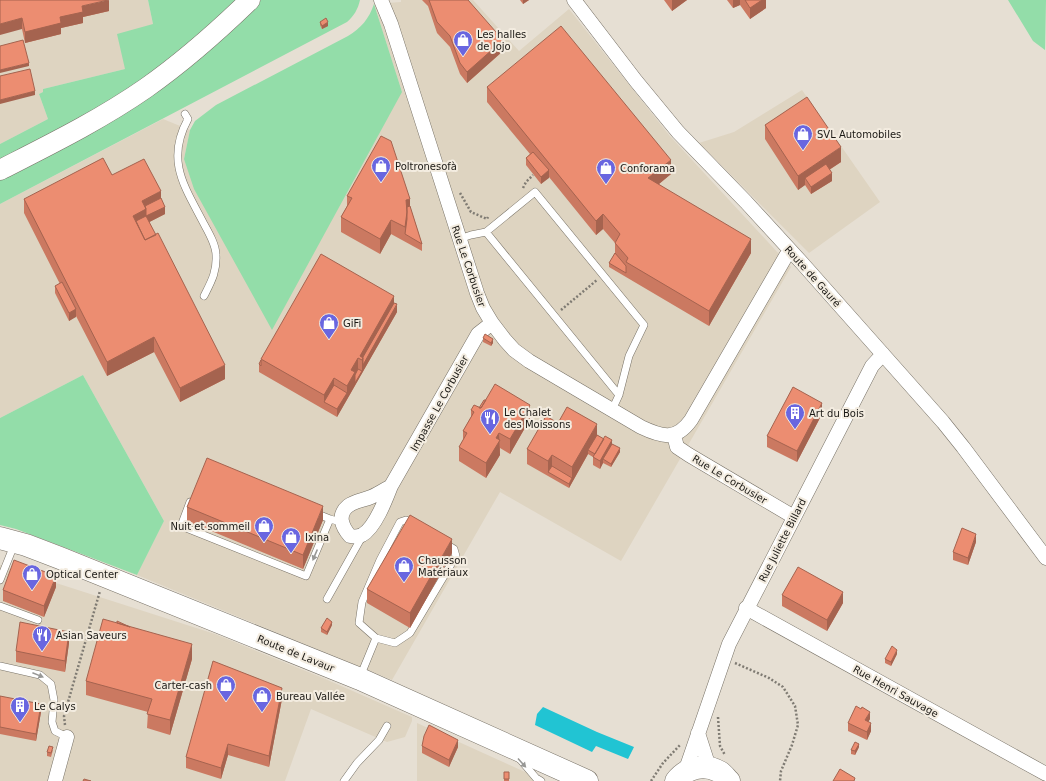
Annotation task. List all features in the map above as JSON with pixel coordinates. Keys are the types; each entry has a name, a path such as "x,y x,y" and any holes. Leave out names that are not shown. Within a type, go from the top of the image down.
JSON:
{"main road":[{"name":"Route de Lavaur","path":"8,540 102,575 360,679 587,781"},
{"path":"681,776 693,768 718,762 721,772 729,781"}],"street":[{"path":"0,170 93,121 146,88 184,60 219,30 250,0"},
{"name":"Rue Le Corbusier","path":"381,0 393,32 479,298 483,308 505,340 514,350 529,361 641,427 654,434 666,436 674,435 677,447 794,517"},
{"name":"Route de Gauré","path":"574,0 636,81 678,132 746,202 923,398 963,447 1046,558"},
{"path":"674,435 686,428 786,256 791,251"},
{"name":"Impasse Le Corbusier","path":"364,535 386,500 391,486 478,334 492,322"},
{"name":"Rue Juliette Billard","path":"681,776 698,734 724,658 746,608 872,366 883,354"},
{"path":"364,535 356,537 350,536 335,520 348,506 391,486"},
{"name":"Rue Henri Sauvage","path":"746,608 1046,774"},
{"path":"698,734 718,762"},
{"path":"55,781 67,737"}],"lane":[{"path":"185,114 188,120 181,132 177,162 181,178 209,234 216,254 214,276 204,296"},
{"path":"459,239 486,232 535,192 644,324 629,356 619,395 612,410"},
{"path":"486,232 619,395"},
{"path":"192,497 181,526 306,576 335,520 306,509"},
{"path":"406,520 454,550 456,556 410,633 395,643 376,638 359,622 362,602 380,560 400,522 406,520"},
{"path":"326,599 364,535"},
{"path":"0,580 8,540"},
{"path":"0,606 38,620"},
{"path":"360,679 376,638"},
{"path":"0,666 40,675 51,684 54,700 52,722 55,731 67,737"},
{"path":"344,781 357,763 379,740 387,726"},
{"path":"505,743 536,778 541,781"}],"path":[{"path":"518,191 524,187 526,182 533,175"},
{"path":"445,195 458,190 471,212 487,218 492,214"},
{"path":"554,315 604,275"},
{"path":"67,737 64,716 100,589 102,575"},
{"path":"724,658 769,678 783,687 795,706 798,725 781,771 780,781"},
{"path":"718,715 720,746 718,762"}],"shaded area":[{"path":"0,0 148,0 153,24 125,69 43,89 43,92 39,94 48,119 0,144"},
{"path":"401,0 473,0 519,51 569,9 669,135 791,267 621,561 500,492 392,680 137,575 164,521 83,375 0,418 0,204 163,119 190,130 184,159 402,92 374,4 401,2"},
{"path":"802,90 880,202 809,253 699,143 734,132"},
{"path":"0,565 215,634 323,678 412,717 412,721 405,737 387,742 311,709 285,781 0,781"},
{"path":"417,723 545,781 417,781"}],"green space":[{"path":"148,0 240,0 162,67 104,105 0,160 0,144 48,119 39,94 43,92 43,89 125,69 117,34 153,24"},
{"path":"261,0 360,0 355,12 347,22 0,204 0,178 227,32"},
{"path":"1008,0 1046,0 1045,50 1033,41"},
{"path":"374,4 402,92 272,330 194,189 184,159 190,130 195,121 216,105 353,33 367,19"},
{"path":"83,375 164,521 137,575 16,529 0,525 0,418"}],"water":[{"path":"543,707 634,747 628,759 596,746 592,752 535,725 537,714"}],"building":[{"path":"0,0 108,0 82,6 83,12 60,17 61,23 25,32 22,18 0,24"},
{"path":"429,0 468,0 503,40 467,72 460,63 450,36 437,22"},
{"path":"745,0 762,0 750,8"},
{"path":"326,18 328,22 322,26 320,22"},
{"name":"Conforama","path":"561,26 671,160 648,178 751,239 709,311 626,262 628,258 615,243 620,234 603,214 596,221 487,87"},
{"path":"23,40 29,63 0,70 0,46"},
{"path":"30,69 35,91 0,100 0,76"},
{"name":"SVL Automobiles","path":"807,97 841,147 798,176 765,125"},
{"name":"Poltronesofà","path":"381,136 391,141 410,199 406,200 407,212 405,227 391,220 380,239 341,217 352,198 347,196"},
{"path":"533,152 549,170 541,177 526,158"},
{"path":"103,158 112,175 144,159 161,191 142,201 146,209 133,216 145,240 158,233 225,365 180,388 154,337 107,362 24,199"},
{"path":"826,164 832,173 811,187 805,178"},
{"path":"161,198 165,207 146,216 145,206"},
{"path":"410,206 422,244 405,234 407,207"},
{"path":"146,216 156,235 145,240 136,221"},
{"path":"615,253 626,266 626,273 609,263"},
{"name":"GiFi","path":"321,254 394,296 360,356 363,358 362,360 358,358 351,370 355,372 347,386 334,378 324,395 261,359"},
{"path":"62,282 76,309 69,313 55,286"},
{"path":"394,303 397,304 363,365 363,357"},
{"path":"485,334 493,339 491,343 483,338"},
{"path":"358,369 362,371 355,383 355,375"},
{"path":"495,384 530,405 510,439 499,433 496,438 500,440 486,463 459,447 467,433 463,431 474,412 471,410 474,405 481,408"},
{"path":"334,385 347,393 337,409 324,402"},
{"name":"Art du Bois","path":"793,387 822,403 797,451 767,436"},
{"path":"484,400 486,400 481,408 479,408"},
{"path":"567,407 597,424 572,467 552,455 548,461 527,449 546,416 558,423"},
{"path":"597,435 604,439 595,454 588,450"},
{"path":"605,436 612,440 600,461 593,457"},
{"path":"612,444 620,448 611,464 603,459"},
{"path":"207,458 323,506 303,555 187,507"},
{"path":"552,466 572,478 569,484 548,472"},
{"path":"410,515 452,539 410,613 367,589"},
{"path":"962,528 976,534 968,558 953,552"},
{"path":"14,560 56,576 44,606 3,590"},
{"path":"798,567 843,592 827,620 782,595"},
{"path":"327,618 332,622 327,632 321,628"},
{"path":"103,619 192,644 170,720 147,714 152,699 86,681"},
{"path":"117,621 130,627 117,623"},
{"name":"Asian Saveurs","path":"20,622 69,632 65,661 16,651"},
{"path":"892,646 897,650 891,662 885,659"},
{"path":"213,661 282,688 269,756 228,744 221,768 186,757"},
{"name":"Le Calys","path":"0,696 41,704 36,734 0,727"},
{"path":"856,706 861,709 862,707 870,712 865,720 871,723 867,732 848,723"},
{"path":"429,725 458,740 449,760 422,746 424,736"},
{"path":"855,742 859,744 855,751 851,750"},
{"path":"49,746 53,747 51,753 47,752"},
{"path":"840,769 855,778 854,781 833,781"},
{"path":"504,772 509,772 509,779 504,779"}],"place":[{"name":"Les halles de Jojo","path":"463,57"},
{"name":"SVL Automobiles","path":"803,151"},
{"name":"Poltronesofà","path":"381,183"},
{"name":"Conforama","path":"606,185"},
{"name":"GiFi","path":"329,340"},
{"name":"Art du Bois","path":"795,430"},
{"name":"Le Chalet des Moissons","path":"490,435"},
{"name":"Nuit et sommeil","path":"264,543"},
{"name":"Ixina","path":"291,554"},
{"name":"Chausson Matériaux","path":"404,583"},
{"name":"Optical Center","path":"32,591"},
{"name":"Asian Saveurs","path":"42,652"},
{"name":"Carter-cash","path":"226,702"},
{"name":"Bureau Vallée","path":"262,713"},
{"name":"Le Calys","path":"20,723"}]}
